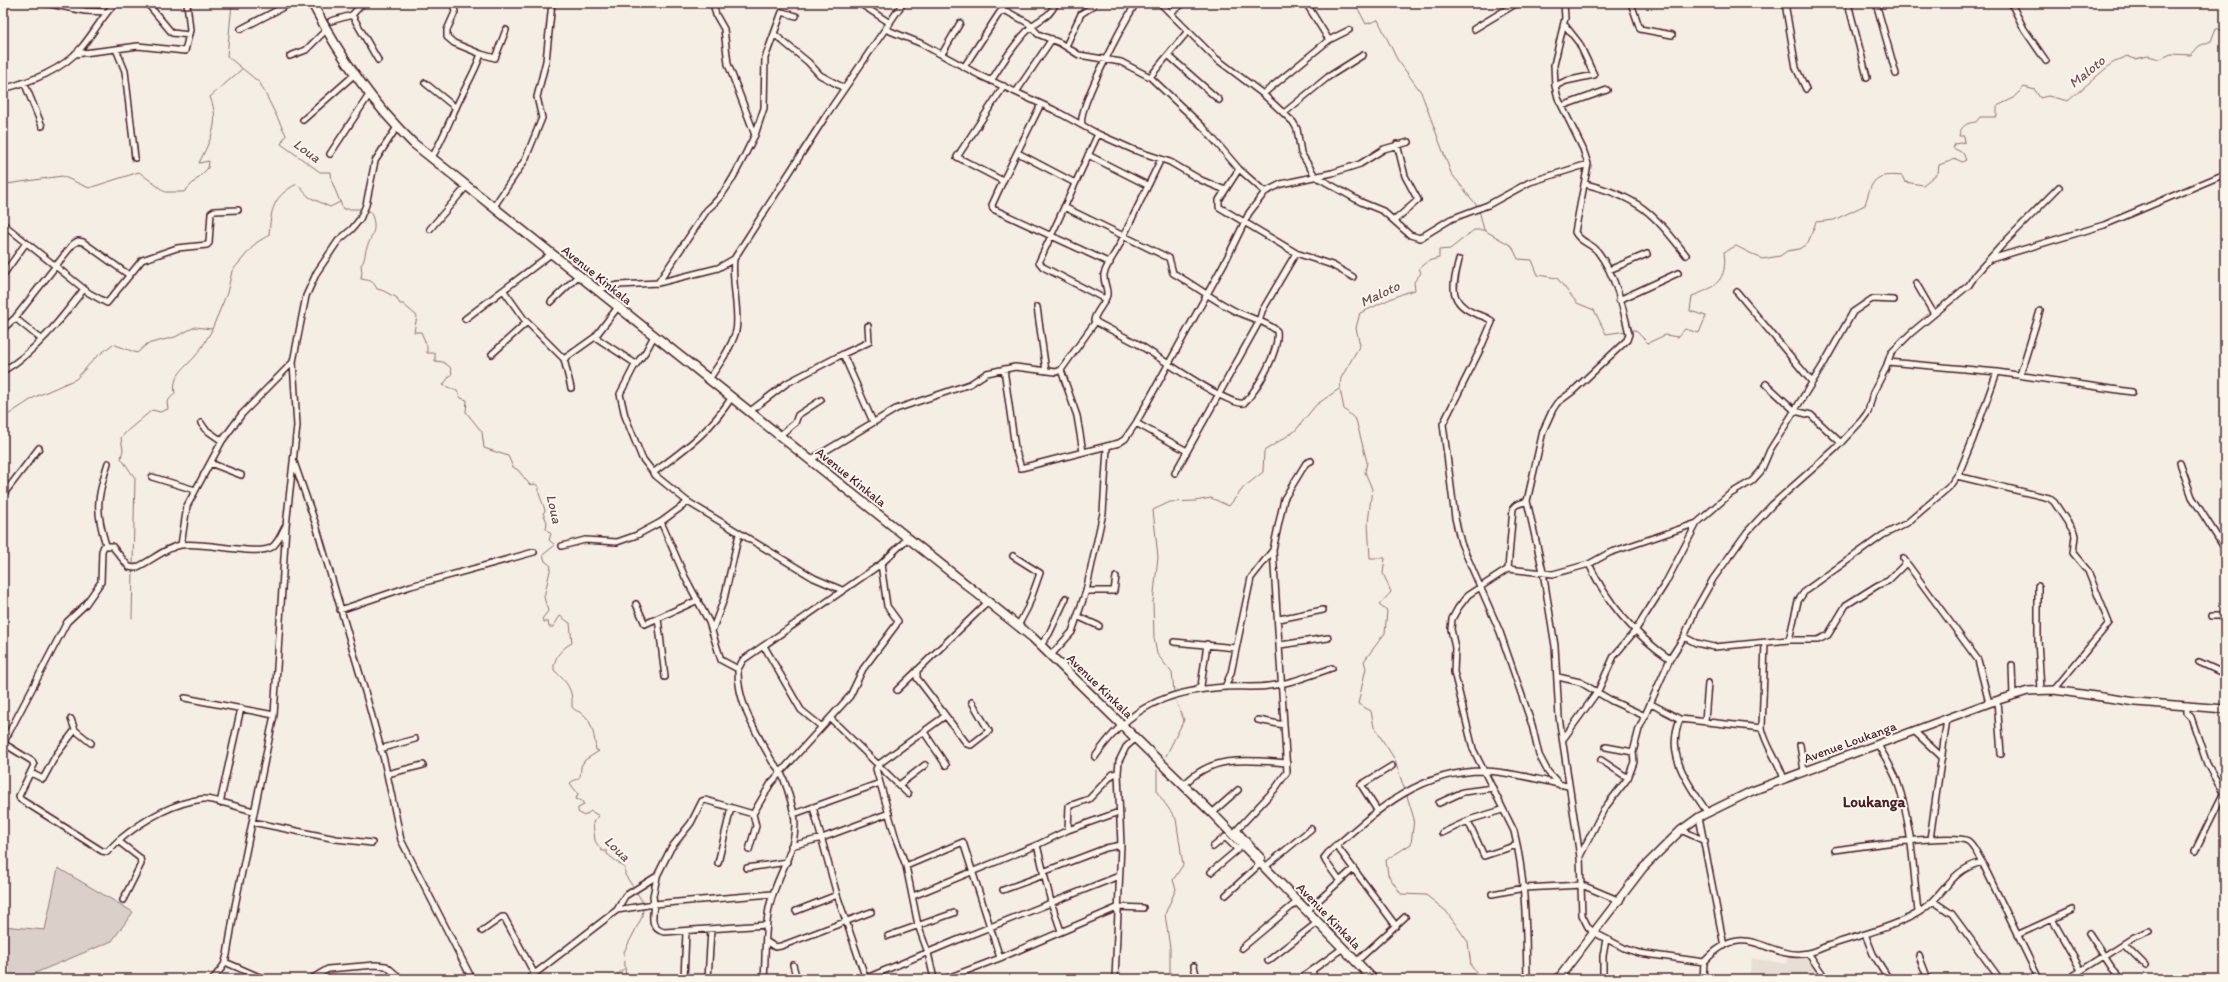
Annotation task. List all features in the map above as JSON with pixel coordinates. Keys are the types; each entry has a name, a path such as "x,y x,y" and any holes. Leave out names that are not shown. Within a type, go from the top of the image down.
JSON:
{"main road":[{"name":"Avenue Kinkala","path":"312,3 326,30 369,95 397,127 431,159 780,435 1041,645 1263,863 1373,979"},
{"name":"Avenue Loukanga","path":"1558,979 1593,932 1620,901 1643,868 1681,830 1699,816 1752,791 1997,700 2028,691 2054,690 2136,702 2225,709"}],"street":[{"path":"45,3 79,10 107,12"},
{"path":"3,89 52,71 75,54 115,3"},
{"path":"147,3 172,33 189,35"},
{"path":"75,54 138,46 184,52 186,50 190,23 187,3"},
{"path":"241,29 291,3"},
{"path":"331,21 352,15 363,3"},
{"path":"453,3 455,12 446,30 447,37 454,43 480,54 495,58 506,30"},
{"path":"493,208 525,160 542,118 537,96 546,61 552,3"},
{"path":"713,3 716,15 724,29 728,64 755,135"},
{"path":"859,3 890,23"},
{"path":"709,380 718,366 736,330 732,280 734,259 844,88 904,3"},
{"path":"992,81 1009,53 1030,27 1049,16 1056,3"},
{"path":"1082,124 1080,118 1090,93 1136,3"},
{"path":"1160,3 1219,62 1262,94 1284,113 1297,129 1301,153 1315,176 1361,202 1383,211 1395,220 1410,235 1420,238 1451,219 1488,205 1530,182 1588,164"},
{"path":"1170,13 1184,3"},
{"path":"1306,3 1329,40"},
{"path":"1474,29 1516,3"},
{"path":"1564,3 1564,24 1554,65 1555,86 1562,106 1583,149 1588,164 1575,232 1579,239 1599,253 1609,270 1629,334 1627,340 1573,391 1557,403 1553,409 1543,431 1527,502 1543,572 1558,677 1559,717 1564,738 1568,786 1580,857 1582,915 1588,928 1606,939 1639,953 1704,962 1724,946 1733,941 1747,940 1792,953 1808,953 1865,934 1918,912 1933,901 1956,874 1969,866 1982,862"},
{"path":"1631,3 1640,29 1672,35"},
{"path":"1785,3 1796,68 1806,89"},
{"path":"1848,3 1867,77"},
{"path":"1876,3 1896,74"},
{"path":"2011,3 2024,29 2046,62"},
{"path":"1066,46 1081,14 1093,6"},
{"path":"964,67 1002,11 1010,13 1028,23 1030,27 1038,34 1066,46 1079,55 1131,66 1150,77 1215,139 1239,169 1265,192"},
{"path":"658,283 707,210 717,202 727,188 755,135 764,108 765,58 782,12 796,16"},
{"path":"352,15 378,60"},
{"path":"942,54 960,23"},
{"path":"1555,86 1566,81 1594,75 1579,43 1564,24"},
{"path":"885,29 942,54 964,67 1082,124 1098,134 1160,159 1225,190"},
{"path":"290,56 306,50 326,30"},
{"path":"1262,94 1329,40 1349,30"},
{"path":"1150,77 1188,32"},
{"path":"774,34 808,62 820,75 844,88"},
{"path":"1016,92 1052,40"},
{"path":"116,49 125,71 135,158"},
{"path":"431,159 469,85 480,54"},
{"path":"1168,55 1219,100"},
{"path":"1284,113 1328,77 1363,56"},
{"path":"302,120 354,74"},
{"path":"24,82 42,126"},
{"path":"425,83 456,108"},
{"path":"1003,181 958,158 957,155 1004,86"},
{"path":"1562,106 1607,90"},
{"path":"330,154 369,95"},
{"path":"1041,104 992,205 993,209 1110,264"},
{"path":"213,979 225,962 274,715 286,526 297,426 293,362 306,296 312,281 338,241 352,229 364,211 375,161 397,127"},
{"path":"1098,134 1039,259 1041,266 1105,299"},
{"path":"1004,369 1015,448 1021,468 1083,452 1108,448 1125,439 1136,423 1207,294 1243,223 1254,204 1265,192 1281,184 1360,164 1377,152 1397,144 1409,142"},
{"path":"1395,220 1418,201 1405,176 1397,144"},
{"path":"1018,153 1075,183"},
{"path":"1088,155 1147,184"},
{"path":"1064,207 1123,237 1169,258 1173,273 1233,310 1259,322 1265,323 1277,331 1278,338 1272,360 1244,402 1239,403 1218,394 1137,344 1096,322 1094,318 1107,295 1104,276 1123,237 1147,184 1160,159"},
{"path":"1239,169 1219,200 1219,208 1296,253 1332,266 1353,277"},
{"path":"1990,259 2104,225 2225,174"},
{"path":"1585,184 1616,192 1640,206 1664,228 1686,256"},
{"path":"430,229 466,186"},
{"path":"1580,857 1604,809 1628,778 1634,762 1633,752 1639,729 1670,659 1684,637 1695,611 1713,579 1747,532 1772,505 1841,442 1868,412 1873,393 1891,353 1969,285 1990,259 2059,187"},
{"path":"3,224 94,298 107,303 129,275 146,258 160,255 178,248 207,245 209,243 212,213 214,210 238,210"},
{"path":"3,329 15,318 73,244 81,241 129,275"},
{"path":"3,275 26,243"},
{"path":"1175,474 1259,322 1262,311 1296,253"},
{"path":"465,319 551,254"},
{"path":"1609,270 1647,254"},
{"path":"595,289 618,285 658,283 718,268 734,259"},
{"path":"1458,260 1453,287 1456,298 1467,310 1492,322 1480,350 1443,424 1455,518 1461,543 1500,632 1532,725 1540,755 1548,772 1560,785"},
{"path":"1619,300 1678,273"},
{"path":"551,302 578,276"},
{"path":"1916,283 1934,314"},
{"path":"3,371 15,364 61,320 84,289"},
{"path":"504,291 527,322 564,359 571,388"},
{"path":"1737,292 1812,382"},
{"path":"1564,738 1598,692 1614,656 1635,631 1665,584 1697,523 1730,494 1752,481 1761,471 1770,450 1795,411 1852,312 1872,299 1894,300"},
{"path":"564,359 595,337 618,307"},
{"path":"1037,307 1046,371"},
{"path":"1931,307 1940,309"},
{"path":"2020,375 2040,311"},
{"path":"15,318 41,339"},
{"path":"492,354 527,322"},
{"path":"1061,370 1096,322"},
{"path":"749,412 787,383 869,342 868,326"},
{"path":"654,336 646,351 636,364 620,394 620,399 636,446 653,473 688,502 739,534 814,578 842,590"},
{"path":"595,337 636,364"},
{"path":"843,354 872,422"},
{"path":"181,544 187,506 222,441 242,414 293,362"},
{"path":"1888,362 1997,372 2132,392"},
{"path":"810,460 872,422 927,397 970,384 987,373 1015,367 1046,371 1061,370"},
{"path":"1061,370 1076,416 1083,452"},
{"path":"1789,640 1798,601 1806,591 1883,535 1908,524 1949,487 1957,476 1973,439 1997,372"},
{"path":"1766,384 1795,411 1811,415 1841,442"},
{"path":"653,473 703,435 732,398"},
{"path":"780,435 795,423 798,415 821,400"},
{"path":"201,423 205,429 222,441"},
{"path":"1136,423 1187,451"},
{"path":"3,495 39,448"},
{"path":"1052,655 1070,635 1086,591 1104,513 1108,448"},
{"path":"294,461 316,525 380,749 402,840 472,979"},
{"path":"1213,847 1225,837 1234,836 1282,781 1287,772 1288,763 1281,685 1279,619 1273,550 1275,535 1284,499 1306,463 1312,461"},
{"path":"106,545 98,518 98,505 108,463"},
{"path":"210,463 241,475"},
{"path":"2180,463 2186,484 2192,497 2225,549"},
{"path":"1957,476 2049,498 2054,502 2074,532 2073,553 2088,571 2109,622 2054,690"},
{"path":"152,477 195,490"},
{"path":"562,546 585,540 617,542 637,535 661,522 688,502"},
{"path":"1508,569 1513,508 1516,505 1527,502"},
{"path":"661,522 685,577 698,600 712,632 721,660 738,669"},
{"path":"1527,979 1524,888 1514,831 1502,810 1485,771 1473,749 1454,672 1454,648 1451,630 1452,619 1468,595 1508,569 1553,574 1589,564 1609,553 1697,523"},
{"path":"106,545 115,548 129,567 135,568 181,544 230,547 258,551 272,548 286,526"},
{"path":"712,632 724,599 739,534"},
{"path":"764,979 767,942 766,925 773,894 791,846 794,833 794,814 781,773 767,751 747,713 738,683 738,669 743,660 881,564 908,538"},
{"path":"106,545 102,551 101,582 85,605 67,622 3,744 33,762 34,767 22,788 19,796 20,799 104,852 142,822 158,813 204,799 254,812"},
{"path":"1225,687 1236,648 1251,578 1273,550"},
{"path":"340,610 411,586 534,552"},
{"path":"1014,556 1040,573 1018,626"},
{"path":"1903,558 1978,660 1989,703"},
{"path":"1684,637 1696,643 1714,648 1789,640 1818,640 1823,638 1834,625 1846,605 1878,585 1888,581 1906,563"},
{"path":"749,850 756,826 753,814 771,784 850,696 864,669 898,621 887,606 881,564"},
{"path":"1589,564 1598,584 1635,631 1645,642 1670,659"},
{"path":"1086,591 1114,590 1116,577"},
{"path":"2038,586 2038,640 2041,690"},
{"path":"1041,645 1049,634 1066,598"},
{"path":"636,604 643,624 698,600"},
{"path":"897,690 988,602"},
{"path":"1279,619 1323,610"},
{"path":"1077,616 1099,626"},
{"path":"2212,616 2225,616"},
{"path":"658,618 665,677"},
{"path":"1280,645 1328,638"},
{"path":"1174,642 1208,644 1236,648"},
{"path":"1765,643 1762,728 1765,742 1778,762 1784,779"},
{"path":"1196,690 1201,686 1208,644"},
{"path":"764,646 801,710 822,727"},
{"path":"2199,662 2225,674"},
{"path":"2012,665 2013,696"},
{"path":"1095,757 1122,723 1147,705 1172,695 1196,690 1225,687 1281,685 1332,668"},
{"path":"917,670 917,678 945,716 968,744 971,745 989,731 972,702"},
{"path":"1558,677 1580,682 1612,701 1645,716"},
{"path":"1704,721 1708,683"},
{"path":"185,698 274,715"},
{"path":"1997,700 2001,754"},
{"path":"1651,704 1680,719 1762,728"},
{"path":"2187,706 2187,713 2191,717 2207,764 2224,795 2195,851"},
{"path":"220,803 241,708"},
{"path":"934,979 928,953 918,925 906,866 876,769 879,764 945,716"},
{"path":"830,718 879,764 908,794"},
{"path":"71,719 75,730 91,743"},
{"path":"1680,719 1674,736 1680,768 1707,812"},
{"path":"1930,839 1947,719"},
{"path":"1258,720 1284,725"},
{"path":"31,773 43,779 56,755 75,730"},
{"path":"1914,731 1942,758"},
{"path":"924,732 946,765"},
{"path":"1115,979 1121,846 1118,773 1119,761 1126,747 1136,738"},
{"path":"380,749 415,739"},
{"path":"1800,745 1804,771"},
{"path":"1878,745 1896,779 1911,841 1918,912"},
{"path":"1606,747 1633,752"},
{"path":"1601,760 1628,778"},
{"path":"1184,785 1201,770 1225,762 1288,763"},
{"path":"387,774 423,765"},
{"path":"899,785 925,765"},
{"path":"1377,810 1361,785 1392,766"},
{"path":"1339,880 1324,858 1336,845 1377,810 1406,791 1438,777 1485,771 1568,786"},
{"path":"1068,830 1069,806 1089,799 1113,774 1118,773"},
{"path":"794,814 880,783"},
{"path":"1439,803 1463,792 1493,788"},
{"path":"1212,813 1238,790"},
{"path":"753,814 705,800 702,801 691,823 671,848 657,876 653,896 653,924 655,928 664,932 686,932 766,925"},
{"path":"813,807 837,895 865,979 1051,902 1119,876"},
{"path":"718,863 731,808"},
{"path":"1442,833 1468,821 1502,810"},
{"path":"913,896 973,870 1037,845 1068,830 1119,812"},
{"path":"791,846 822,838 889,813"},
{"path":"1699,816 1724,946"},
{"path":"1468,821 1484,856 1517,846"},
{"path":"252,822 336,839 372,844"},
{"path":"1226,895 1263,863 1311,828"},
{"path":"1681,830 1705,841"},
{"path":"1835,850 1930,839 1966,840 1971,844 1982,862 2039,979"},
{"path":"118,841 140,858 142,862 123,900"},
{"path":"906,866 962,841 973,870 1000,958"},
{"path":"1037,845 1051,902 1062,931"},
{"path":"1336,845 1353,869 1366,883 1396,926"},
{"path":"1003,890 1101,850 1121,846"},
{"path":"1211,872 1245,847"},
{"path":"747,868 786,862"},
{"path":"1307,911 1339,880 1353,869"},
{"path":"528,979 617,910 625,896 633,893 657,876"},
{"path":"1492,894 1524,888 1582,885 1620,901"},
{"path":"617,910 654,904 773,894"},
{"path":"796,912 837,895"},
{"path":"1242,948 1298,901"},
{"path":"1933,901 1952,914 1997,975"},
{"path":"945,979 1000,958 1118,907 1143,908"},
{"path":"2017,935 2072,910"},
{"path":"767,942 775,947 782,946 871,912"},
{"path":"888,936 954,913"},
{"path":"482,931 502,916 504,917 534,973"},
{"path":"1356,962 1405,917"},
{"path":"2052,919 2081,970"},
{"path":"1268,962 1318,922"},
{"path":"708,979 711,930"},
{"path":"684,979 686,932"},
{"path":"2068,979 2124,944 2149,932"},
{"path":"2089,933 2104,956 2122,979"},
{"path":"1865,934 1873,954 1889,979"},
{"path":"1603,979 1603,956 1606,939"},
{"path":"2124,944 2145,965"},
{"path":"1300,979 1343,948"},
{"path":"1808,953 1826,979"},
{"path":"1920,956 1928,979"},
{"path":"225,962 264,979"},
{"path":"1703,979 1704,962"},
{"path":"311,979 328,969 375,965 386,966 400,977"},
{"path":"793,965 798,979"},
{"path":"1194,966 1197,979"},
{"path":"1312,971 1315,979"}],"shaded area":[{"path":"58,868 133,912 112,941 23,978 3,976 3,926 45,930"},
{"path":"1789,952 1808,953 1826,979 1749,979 1752,958 1786,964"}],"waterway":[{"name":"Loua","path":"232,3 227,56 260,83 286,135 281,144 320,172 331,172 332,182 343,209 361,209"},
{"path":"1355,3 1366,24 1378,20 1397,59 1421,92 1451,173 1478,207"},
{"name":"Maloto","path":"1631,330 1635,330 1648,343 1665,335 1678,337 1685,329 1699,333 1706,316 1690,311 1692,296 1707,290 1718,282 1724,270 1724,252 1736,246 1762,259 1780,256 1787,251 1799,249 1808,243 1816,222 1834,220 1865,205 1872,184 1880,177 1893,175 1902,176 1905,182 1923,185 1938,173 1939,165 1956,159 1962,162 1966,160 1963,153 1953,148 1955,144 1965,142 1964,136 1959,136 1963,127 1969,123 1976,122 1980,117 1997,117 1997,106 2012,99 2024,87 2035,90 2040,98 2048,96 2068,101 2111,64 2127,56 2135,59 2148,56 2160,59 2171,54 2191,55 2199,46 2211,41 2216,28 2225,32"},
{"path":"3,182 7,184 62,176 89,188 139,172 165,192 184,192 208,168 209,161 199,163 213,131 214,115 210,97 242,69"},
{"path":"3,418 35,397 76,379 95,358 113,344 137,353 147,344 175,337 195,327 212,329 227,293 232,271 256,243 269,235 272,211 275,204 283,193 289,189 297,184 309,197 330,207 340,202"},
{"name":"Loua","path":"366,209 370,211 374,222 374,230 366,250 364,261 361,265 361,279 370,281 377,289 396,297 400,304 403,304 417,316 414,332 421,332 427,346 427,353 435,353 435,361 443,362 450,367 452,373 443,385 457,391 461,398 467,400 466,412 482,432 484,448 508,456 513,467 518,470 530,485 535,484 539,487 539,494 545,511 543,513 547,522 546,529 551,534 549,540 555,545 543,555 545,561 551,566 544,597 548,611 542,619 544,622 548,622 549,627 553,627 560,616 570,623 572,643 559,654 555,661 554,670 570,690 572,707 583,714 589,721 594,735 596,750 599,751 585,760 581,766 579,778 570,783 578,794 576,799 582,801 584,805 578,808 578,812 584,816 591,811 599,816 593,822 595,841 602,851 607,851 607,854 625,868 625,875 634,888"},
{"path":"1479,210 1484,230"},
{"path":"1405,791 1394,758 1374,727 1371,711 1358,704 1366,668 1364,661 1385,633 1387,611 1379,605 1391,592 1383,573 1385,558 1370,558 1368,523 1372,489 1365,472 1367,462 1356,420 1344,409 1340,389 1341,378 1360,345 1356,328 1360,313 1394,297 1415,290 1414,282 1421,273 1419,268 1428,261 1439,258 1439,250 1450,249 1474,230 1484,230 1512,246 1518,259 1532,260 1538,275 1557,278 1577,303 1594,310 1606,334 1626,331"},
{"path":"133,565 135,478 121,458 123,450 121,438 152,410 160,412 168,409 167,402 175,393 175,381 199,351 212,330"},
{"path":"1174,691 1172,673 1157,654 1154,638 1153,602 1158,557 1153,510 1170,502 1195,501 1211,498 1229,506 1244,487 1263,472 1264,451 1295,431 1316,405 1339,389"},
{"path":"132,618 133,571"},
{"path":"1166,756 1184,720 1175,699"},
{"path":"1157,770 1157,792 1176,819 1183,865 1173,880 1176,889 1165,914 1170,948 1170,979"},
{"path":"1407,796 1414,819 1411,844 1386,860 1388,875 1401,894 1426,895 1446,911 1468,942 1471,966 1482,979"},
{"name":"Loua","path":"636,891 643,903"},
{"name":"Loua","path":"626,979 624,952 642,917 643,909"},
{"path":"612,979 624,969"}],"district":[{"name":"Loukanga","path":"1874,802"}]}
